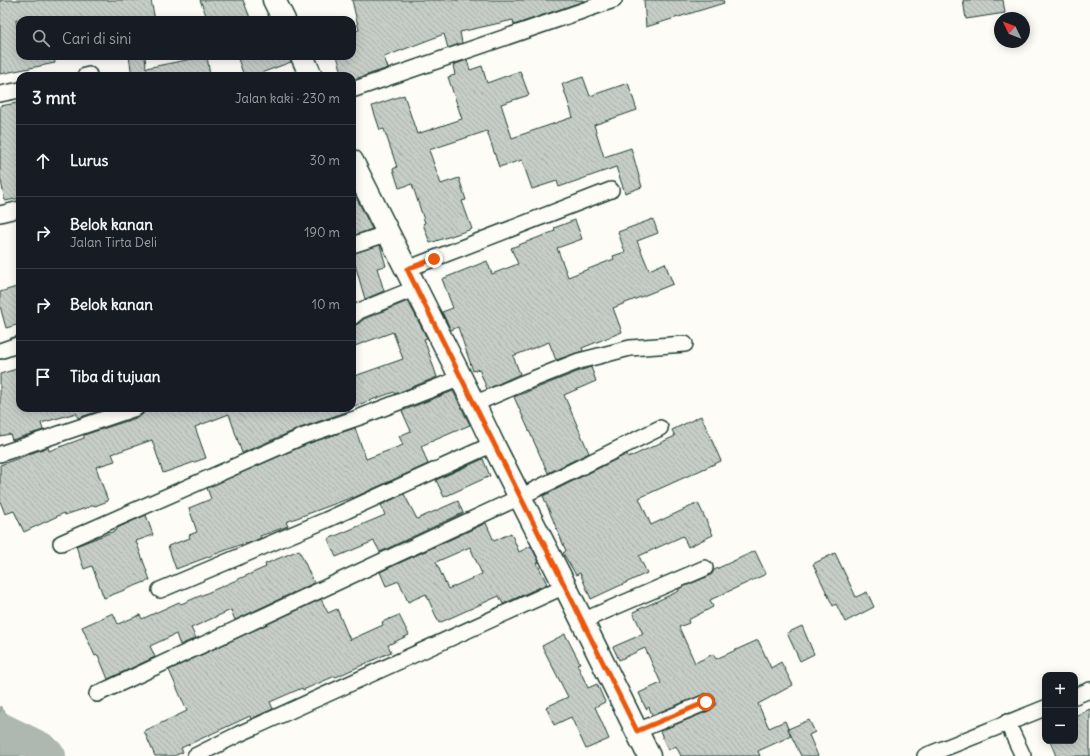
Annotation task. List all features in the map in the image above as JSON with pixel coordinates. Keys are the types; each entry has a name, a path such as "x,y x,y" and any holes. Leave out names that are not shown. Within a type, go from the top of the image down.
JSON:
{"street":[{"path":"274,0 282,16"},
{"path":"356,89 614,0"},
{"path":"304,60 309,72"},
{"path":"0,94 16,91"},
{"path":"356,169 649,756"},
{"path":"356,314 411,279 610,190"},
{"path":"0,214 16,210"},
{"path":"356,244 389,233"},
{"path":"474,404 523,383 579,362 630,348 685,344"},
{"path":"0,350 16,345"},
{"path":"61,543 304,436 360,417 461,378"},
{"path":"0,454 124,412"},
{"path":"97,694 520,497 660,428"},
{"path":"160,590 324,521 493,444"},
{"path":"582,621 706,568"},
{"path":"195,756 239,734 565,586"},
{"path":"1078,695 1090,690"},
{"path":"637,731 706,702"},
{"path":"925,756 1042,709"},
{"path":"1007,722 1023,756"}],"water":[{"path":"0,706 24,735 36,756 0,756"}],"building":[{"path":"0,0 151,0 154,16 16,16 16,60 55,60 55,63 0,74"},
{"path":"200,0 243,0 249,16 206,16"},
{"path":"352,0 584,0 514,25 513,20 460,32 462,43 448,48 444,34 384,57 388,68 356,79 356,72 342,72 338,60 356,60 356,31 359,30"},
{"path":"644,0 723,0 724,3 646,27"},
{"path":"963,0 1003,0 1005,12 994,12 994,15 966,19"},
{"path":"130,60 145,60 146,68 187,60 208,60 209,72 131,72"},
{"path":"238,60 291,60 291,62 264,72 243,72"},
{"path":"467,60 470,70 482,66 487,83 520,71 529,95 501,104 512,138 573,117 562,84 583,77 590,96 628,83 637,110 594,125 604,157 631,148 642,187 625,193 616,167 559,187 557,181 532,189 522,160 499,167 487,131 429,150 441,184 459,178 466,200 462,201 472,229 430,243 412,184 399,188 393,169 397,167 384,129 380,130 372,106 404,95 417,134 462,119 448,77 455,75 453,65"},
{"path":"16,103 16,199 5,201 0,176 0,106"},
{"path":"356,197 372,229 356,235"},
{"path":"653,219 658,233 637,241 649,270 665,263 673,284 613,308 622,332 582,348 583,351 556,360 549,342 513,356 520,374 487,389 479,369 473,371 458,327 451,330 442,312 453,308 442,279 487,261 492,274 518,264 511,248 555,231 554,228 575,220 582,239 557,248 568,277 614,259 613,256 625,252 618,232"},
{"path":"380,245 386,266 377,268 384,291 365,299 356,268 356,253"},
{"path":"16,287 16,325 6,328 0,306 0,292"},
{"path":"408,301 427,338 424,339 437,377 395,394 394,392 356,406 356,376 403,359 393,332 356,346 356,325 364,319"},
{"path":"591,367 596,381 564,395 589,453 548,473 514,397"},
{"path":"16,369 16,412 96,412 78,418 76,413 41,423 43,430 12,440 10,434 0,436 0,374"},
{"path":"453,391 470,425 421,446 428,464 353,498 286,522 288,526 260,536 261,538 247,544 245,543 176,569 168,546 190,538 189,535 197,532 189,508 211,499 207,488 307,444 355,428 366,459 403,445 399,436 411,431 402,411"},
{"path":"144,412 346,412 300,428 242,453 229,414 195,427 206,458 163,473 152,440 112,454 115,461 96,467 108,501 65,515 64,513 24,532 14,511 5,514 0,501 0,465 48,447 49,451 84,438 84,435 139,417"},
{"path":"701,416 721,461 639,498 651,525 698,503 713,535 688,547 683,536 639,556 647,573 591,599 580,573 576,575 563,553 566,551 543,496 627,454 628,458 675,436 672,430"},
{"path":"483,459 490,476 444,497 436,480"},
{"path":"404,494 417,519 458,501 463,513 380,552 374,541 336,557 328,539 385,515 381,505"},
{"path":"146,515 153,535 136,541 150,580 104,598 92,566 84,569 76,546 117,530 117,528"},
{"path":"486,523 494,541 511,533 519,552 531,546 547,584 503,604 499,596 439,623 426,594 408,602 399,581 386,586 380,572","holes":["470,547 482,574 448,589 436,562"]},
{"path":"299,550 314,583 235,620 231,610 191,628 196,638 180,645 176,634 150,646 155,657 108,679 98,655 95,656 82,627 113,613 118,624 140,615 142,619 179,602 181,604 207,593 266,567 265,564"},
{"path":"755,551 766,574 710,600 713,607 688,620 689,623 679,627 695,663 713,654 716,659 758,640 771,668 781,662 793,685 758,704 769,728 785,721 791,736 758,751 760,756 681,756 676,746 668,750 660,731 711,710 716,704 715,698 712,695 704,694 652,715 649,707 646,709 639,693 661,683 645,648 619,660 613,647 643,634 633,612 679,591 678,589 709,576 714,570"},
{"path":"835,553 856,597 867,592 874,607 845,622 836,604 833,606 813,564"},
{"path":"321,599 328,613 337,609 350,640 383,625 382,622 399,615 409,635 388,645 391,652 336,677 335,676 303,690 302,688 270,702 273,709 251,719 250,716 181,748 183,752 174,756 155,756 144,731 187,711 169,670"},
{"path":"802,626 814,654 800,661 787,633"},
{"path":"565,634 580,663 577,664 588,688 597,684 605,702 595,707 609,739 586,749 571,717 554,725 546,707 568,697 542,646"},
{"path":"1090,709 1090,756 1056,756 1051,744 1078,744 1078,715"},
{"path":"809,720 815,732 809,735 818,756 801,756 788,729"}],"waterway":[{"path":"0,728 41,748 50,756"}],"route":[{"path":"434,259 407,269 637,731 706,702"}]}
